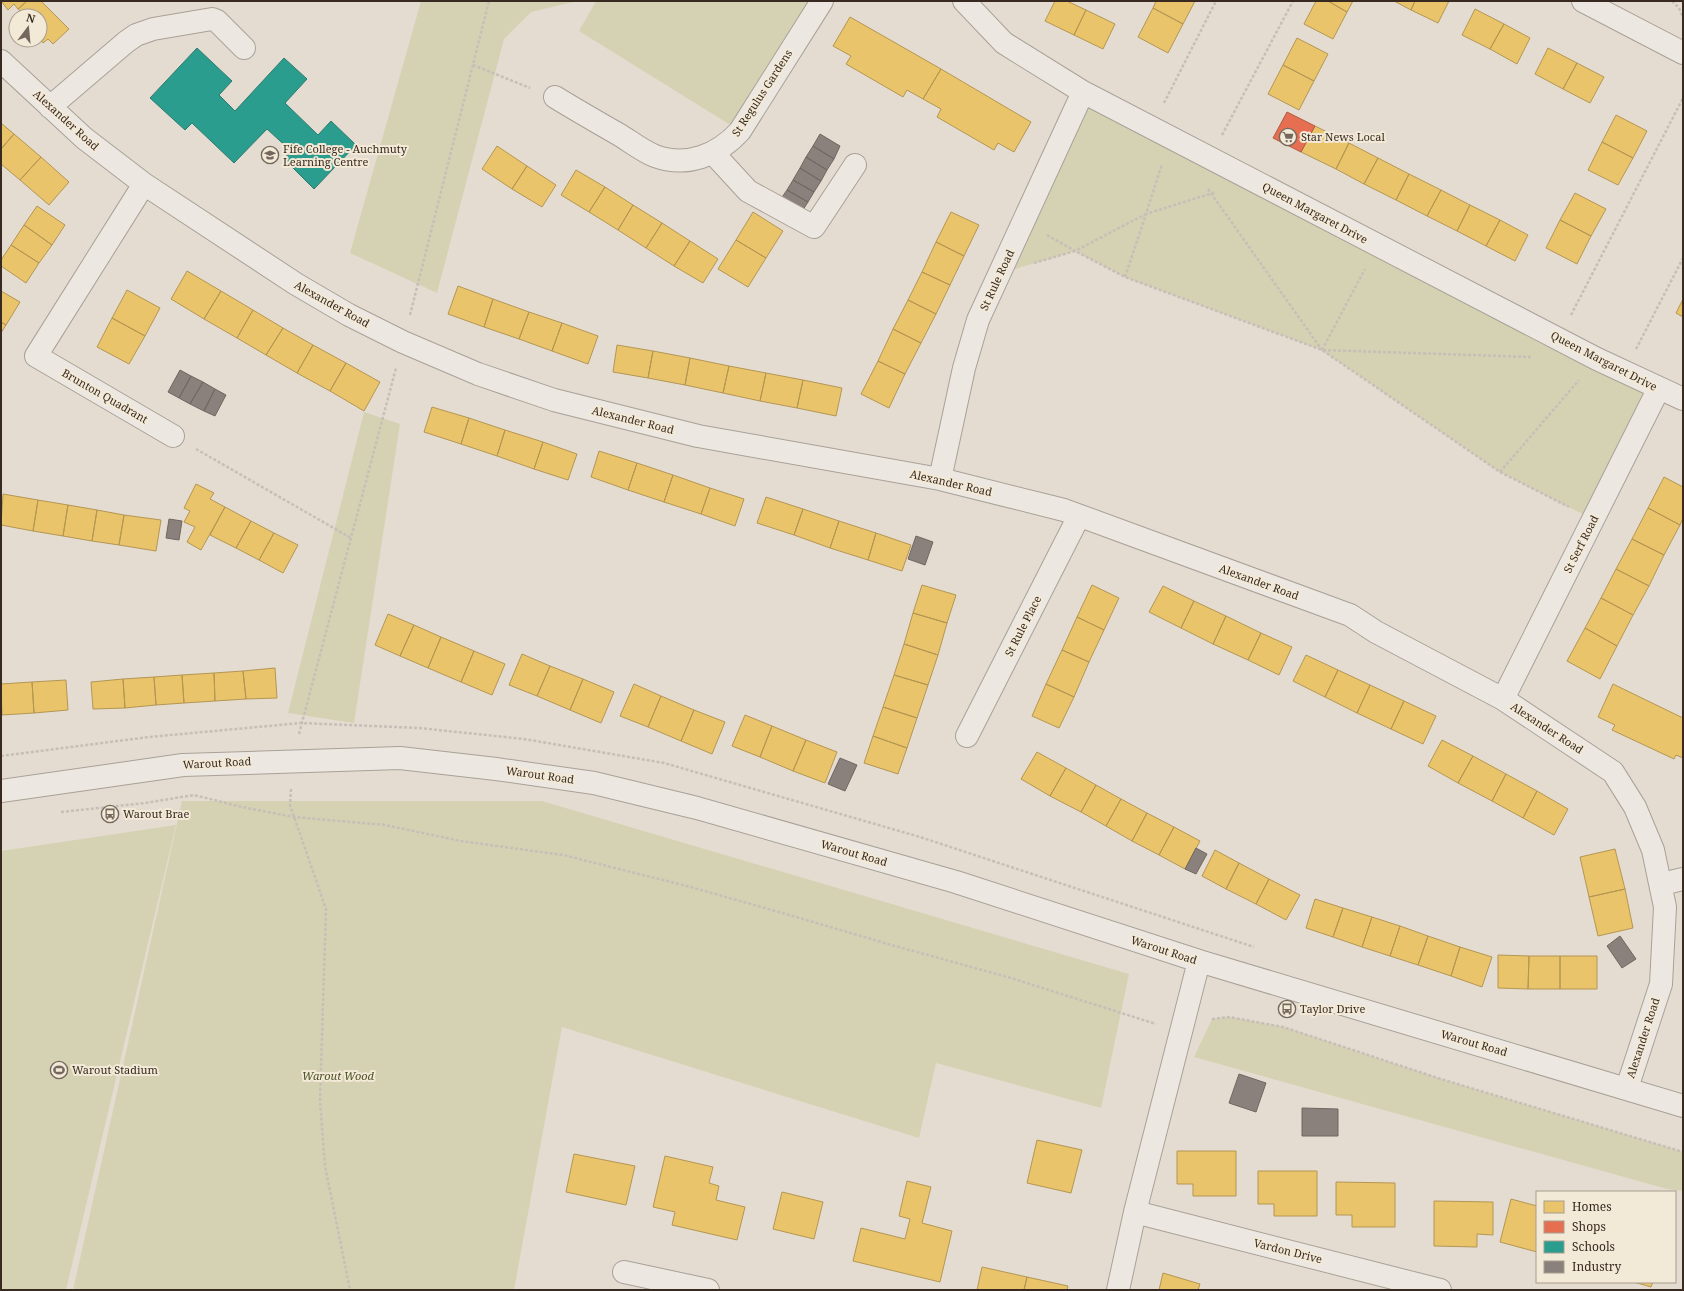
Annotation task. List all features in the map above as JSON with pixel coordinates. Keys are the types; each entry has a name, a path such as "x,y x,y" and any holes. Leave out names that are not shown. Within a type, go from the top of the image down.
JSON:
{"street":[{"name":"St Regulus Gardens","path":"555,98 654,155 675,161 695,159 713,153 728,144 740,131 822,1"},
{"name":"Queen Margaret Drive","path":"964,1 1004,43 1083,92 1597,359 1683,399"},
{"path":"1583,1 1683,53"},
{"path":"50,107 126,42 136,35 153,29 212,19 217,21 244,48"},
{"name":"Alexander Road","path":"1,61 84,138 144,184 296,284 349,315 403,342 478,374 569,403 698,436 940,479 1079,516 1350,615 1376,632 1503,699 1613,772 1635,807 1654,850 1662,884 1665,907 1661,984 1627,1088"},
{"name":"St Rule Road","path":"940,479 964,368 978,320 1083,92"},
{"path":"713,153 748,191 814,227 855,165"},
{"name":"Brunton Quadrant","path":"144,184 36,356 173,436"},
{"name":"St Serf Road","path":"1503,699 1659,388"},
{"name":"St Rule Place","path":"967,736 1079,516"},
{"name":"Warout Road","path":"1,790 183,764 400,758 496,769 594,783 697,808 956,882 1199,961 1683,1106"},
{"path":"1662,884 1683,878"},
{"path":"1118,1290 1135,1212 1199,961"},
{"name":"Vardon Drive","path":"1135,1212 1440,1290"},
{"path":"624,1272 708,1290"}],"path":[{"path":"350,1290 325,1166 320,1100 326,909 290,805 293,760 403,342 489,1"},
{"path":"1125,277 1146,214 1161,132 1216,1"},
{"path":"1210,157 1293,1"},
{"path":"1672,1 1679,8 1683,17"},
{"path":"473,65 555,98"},
{"path":"1559,338 1683,98"},
{"path":"999,274 1075,251 1146,214 1252,180"},
{"path":"1206,187 1322,350"},
{"path":"1023,223 1125,277 1322,350 1500,472 1594,520"},
{"path":"1322,350 1378,245"},
{"path":"1624,372 1683,258"},
{"path":"1322,350 1534,357"},
{"path":"1500,472 1597,359"},
{"path":"173,436 351,538"},
{"path":"60,812 145,803 194,795 242,807 294,817 385,825 461,841 563,855 687,886 779,912 1011,978 1134,1019 1182,1031 1212,1019 1229,1017 1283,1027 1441,1079 1683,1152"}],"green space":[{"path":"421,1 578,1 531,12 504,39 437,293 350,253"},
{"path":"596,1 823,1 740,131 579,31"},
{"path":"1083,92 1659,388 1594,520 1500,472 1322,350 1125,277 1075,251 999,274"},
{"path":"364,412 400,424 354,723 288,713"},
{"name":"Warout Wood","path":"182,801 542,801 1129,974 1101,1108 936,1063 919,1138 562,1027 514,1290 73,1290"},
{"name":"Warout Stadium","path":"176,825 66,1290 1,1290 1,851"},
{"path":"1229,1017 1283,1027 1441,1079 1683,1152 1683,1191 1667,1189 1194,1057 1212,1019"}],"building: Homes":[{"path":"1,1 27,1 19,8 14,4 8,8 8,10"},
{"path":"27,1 41,1 48,8 19,8"},
{"path":"1055,1 1067,1 1086,10 1074,35 1045,21"},
{"path":"1156,1 1195,1 1183,24 1153,8"},
{"path":"1316,1 1328,1 1347,12 1333,39 1304,24"},
{"path":"1328,1 1353,1 1347,12"},
{"path":"1394,1 1415,1 1411,10"},
{"path":"1415,1 1449,1 1438,23 1411,10"},
{"path":"48,8 69,29 53,44 48,39"},
{"path":"1153,8 1183,24 1168,53 1138,37"},
{"path":"1475,9 1504,24 1490,49 1462,35"},
{"path":"1086,10 1115,24 1103,49 1074,35"},
{"path":"850,17 941,69 923,99 907,90 903,97 846,64 851,56 833,46"},
{"path":"1504,24 1530,38 1517,64 1490,49"},
{"path":"1297,38 1328,54 1314,81 1283,65"},
{"path":"1548,48 1577,63 1563,89 1535,74"},
{"path":"1577,63 1604,77 1590,103 1563,89"},
{"path":"1283,65 1314,81 1299,110 1268,94"},
{"path":"941,69 1031,122 1014,152 998,143 994,150 937,117 941,109 923,99"},
{"path":"1616,115 1647,131 1633,158 1602,142"},
{"path":"1,123 14,134 1,149"},
{"path":"1315,126 1349,143 1336,169 1301,152"},
{"path":"14,134 41,157 20,180 1,164 1,149"},
{"path":"1602,142 1633,158 1618,185 1588,170"},
{"path":"1349,143 1378,158 1364,184 1336,169"},
{"path":"497,146 527,166 512,189 482,169"},
{"path":"41,157 69,182 49,205 20,180"},
{"path":"1378,158 1409,174 1396,200 1364,184"},
{"path":"527,166 556,185 542,207 512,189"},
{"path":"576,170 605,187 589,212 561,195"},
{"path":"1409,174 1441,190 1427,216 1396,200"},
{"path":"605,187 633,205 618,230 589,212"},
{"path":"1441,190 1470,205 1457,231 1427,216"},
{"path":"1575,193 1606,209 1591,236 1560,220"},
{"path":"633,205 662,223 646,248 618,230"},
{"path":"1470,205 1500,220 1486,246 1457,231"},
{"path":"37,206 65,225 52,245 24,225"},
{"path":"753,212 783,231 766,258 736,240"},
{"path":"951,212 979,225 964,256 936,242"},
{"path":"1500,220 1528,235 1515,261 1486,246"},
{"path":"1560,220 1591,236 1577,264 1546,248"},
{"path":"662,223 690,241 674,266 646,248"},
{"path":"24,225 52,245 39,263 11,245"},
{"path":"736,240 766,258 748,287 718,269"},
{"path":"690,241 718,259 703,283 674,266"},
{"path":"936,242 964,256 950,285 922,272"},
{"path":"11,245 39,263 26,283 1,266 1,260"},
{"path":"187,271 221,291 204,319 171,299"},
{"path":"922,272 950,285 936,314 908,300"},
{"path":"458,286 493,299 484,327 448,314"},
{"path":"127,290 160,308 145,336 112,318"},
{"path":"1,291 20,302 6,325 1,322"},
{"path":"221,291 253,310 237,338 204,319"},
{"path":"493,299 529,312 519,339 484,327"},
{"path":"1683,299 1683,317 1676,313"},
{"path":"908,300 936,314 921,343 893,329"},
{"path":"253,310 283,328 266,355 237,338"},
{"path":"529,312 562,323 552,351 519,339"},
{"path":"112,318 145,336 129,364 97,347"},
{"path":"1,322 6,325 1,333"},
{"path":"562,323 598,336 588,364 552,351"},
{"path":"283,328 313,345 297,373 266,355"},
{"path":"893,329 921,343 905,374 878,361"},
{"path":"313,345 346,363 330,391 297,373"},
{"path":"617,345 653,351 648,378 613,372"},
{"path":"653,351 690,358 685,385 648,378"},
{"path":"690,358 729,366 723,393 685,385"},
{"path":"878,361 905,374 889,408 861,394"},
{"path":"346,363 380,382 364,411 330,391"},
{"path":"729,366 766,373 760,401 723,393"},
{"path":"766,373 803,380 797,408 760,401"},
{"path":"803,380 842,388 836,416 797,408"},
{"path":"432,407 469,418 461,444 424,432"},
{"path":"469,418 505,430 497,456 461,444"},
{"path":"505,430 543,442 534,469 497,456"},
{"path":"543,442 577,454 568,480 534,469"},
{"path":"599,451 637,463 628,490 591,477"},
{"path":"637,463 673,475 664,502 628,490"},
{"path":"673,475 710,488 701,514 664,502"},
{"path":"1664,477 1683,487 1683,518 1680,525 1648,508"},
{"path":"196,484 214,493 210,499 225,507 201,550 187,542 195,527 184,522 190,511 184,508"},
{"path":"710,488 744,499 735,526 701,514"},
{"path":"3,494 38,500 33,531 1,525"},
{"path":"766,497 803,509 794,535 757,523"},
{"path":"38,500 68,505 63,536 33,531"},
{"path":"68,505 97,510 92,541 63,536"},
{"path":"225,507 251,521 236,548 210,535"},
{"path":"1648,508 1680,525 1664,555 1632,539"},
{"path":"803,509 839,521 830,548 794,535"},
{"path":"97,510 124,515 119,545 92,541"},
{"path":"124,515 161,520 156,551 119,545"},
{"path":"251,521 274,533 259,560 236,548"},
{"path":"839,521 876,533 868,560 830,548"},
{"path":"274,533 298,545 283,573 259,560"},
{"path":"876,533 911,545 902,571 868,560"},
{"path":"1632,539 1664,555 1649,586 1616,569"},
{"path":"1616,569 1649,586 1633,615 1601,598"},
{"path":"922,585 956,595 947,623 913,613"},
{"path":"1092,585 1119,598 1104,630 1077,617"},
{"path":"1163,586 1194,601 1181,628 1149,612"},
{"path":"1601,598 1633,615 1617,646 1585,628"},
{"path":"1194,601 1226,616 1213,644 1181,628"},
{"path":"913,613 947,623 938,655 904,644"},
{"path":"388,614 414,625 400,656 375,645"},
{"path":"1226,616 1261,633 1248,660 1213,644"},
{"path":"1077,617 1104,630 1089,662 1062,650"},
{"path":"414,625 441,637 428,668 400,656"},
{"path":"1585,628 1617,646 1600,679 1567,661"},
{"path":"1261,633 1292,647 1279,675 1248,660"},
{"path":"441,637 474,651 461,682 428,668"},
{"path":"904,644 938,655 928,685 894,675"},
{"path":"1062,650 1089,662 1074,697 1046,684"},
{"path":"474,651 505,664 492,695 461,682"},
{"path":"522,654 550,666 537,696 509,685"},
{"path":"1306,655 1338,670 1325,697 1293,681"},
{"path":"550,666 583,679 570,710 537,696"},
{"path":"275,668 277,698 246,699 243,671"},
{"path":"1338,670 1370,685 1357,713 1325,697"},
{"path":"243,671 246,699 215,701 214,673"},
{"path":"214,673 215,701 184,703 182,675"},
{"path":"182,675 184,703 156,705 154,677"},
{"path":"894,675 928,685 917,718 883,707"},
{"path":"154,677 156,705 125,708 123,679"},
{"path":"123,679 125,708 93,709 91,682"},
{"path":"583,679 614,692 601,723 570,710"},
{"path":"66,680 68,710 34,713 32,682"},
{"path":"32,682 34,713 2,715 1,684"},
{"path":"634,684 661,696 648,727 620,716"},
{"path":"1046,684 1074,697 1059,728 1032,716"},
{"path":"1613,684 1683,718 1683,758 1676,755 1674,759 1612,730 1615,725 1598,717"},
{"path":"1370,685 1404,701 1391,729 1357,713"},
{"path":"661,696 694,710 681,741 648,727"},
{"path":"1404,701 1436,716 1423,744 1391,729"},
{"path":"883,707 917,718 907,748 873,736"},
{"path":"694,710 725,722 712,754 681,741"},
{"path":"745,715 772,726 760,757 732,746"},
{"path":"772,726 806,740 793,771 760,757"},
{"path":"873,736 907,748 898,774 864,763"},
{"path":"806,740 837,752 825,783 793,771"},
{"path":"1442,740 1473,756 1458,783 1428,766"},
{"path":"1037,752 1066,768 1050,796 1021,779"},
{"path":"1473,756 1506,774 1492,801 1458,783"},
{"path":"1066,768 1096,785 1081,812 1050,796"},
{"path":"1506,774 1537,791 1523,818 1492,801"},
{"path":"1096,785 1121,799 1106,826 1081,812"},
{"path":"1537,791 1568,809 1554,835 1523,818"},
{"path":"1121,799 1147,813 1132,841 1106,826"},
{"path":"1147,813 1174,827 1159,855 1132,841"},
{"path":"1174,827 1200,841 1185,869 1159,855"},
{"path":"1615,849 1625,889 1589,897 1580,857"},
{"path":"1215,850 1239,863 1226,889 1202,876"},
{"path":"1239,863 1269,879 1256,904 1226,889"},
{"path":"1269,879 1300,895 1286,920 1256,904"},
{"path":"1625,889 1633,928 1598,936 1589,897"},
{"path":"1315,899 1343,908 1333,937 1306,928"},
{"path":"1343,908 1372,917 1362,947 1333,937"},
{"path":"1372,917 1400,926 1390,956 1362,947"},
{"path":"1400,926 1428,936 1418,965 1390,956"},
{"path":"1428,936 1460,947 1451,976 1418,965"},
{"path":"1460,947 1492,957 1482,987 1451,976"},
{"path":"1498,955 1529,956 1528,989 1498,988"},
{"path":"1529,956 1560,956 1560,989 1528,989"},
{"path":"1560,956 1597,956 1597,989 1560,989"},
{"path":"1037,1140 1082,1150 1071,1193 1027,1183"},
{"path":"1177,1151 1236,1151 1236,1196 1193,1196 1193,1184 1177,1184"},
{"path":"574,1154 635,1166 626,1205 566,1192"},
{"path":"665,1156 713,1167 709,1183 719,1186 716,1200 745,1207 737,1240 672,1225 675,1212 653,1207"},
{"path":"1258,1171 1317,1171 1317,1216 1274,1216 1274,1204 1258,1204"},
{"path":"907,1181 931,1187 922,1223 952,1231 940,1282 853,1261 861,1228 905,1239 910,1219 899,1216"},
{"path":"1336,1182 1395,1183 1395,1227 1352,1227 1352,1215 1336,1215"},
{"path":"782,1192 823,1202 814,1239 773,1229"},
{"path":"1511,1199 1536,1206 1536,1252 1500,1242"},
{"path":"1434,1201 1493,1202 1493,1235 1477,1234 1477,1247 1434,1246"},
{"path":"982,1267 1027,1277 1024,1290 977,1290"},
{"path":"1163,1273 1200,1284 1198,1290 1159,1290"},
{"path":"1027,1277 1068,1286 1067,1290 1024,1290"},
{"path":"1637,1283 1653,1283 1651,1287"}],"building: Shops":[{"path":"1287,112 1315,126 1301,152 1273,138"}],"building: Schools":[{"path":"197,48 232,81 219,95 235,111 284,58 307,79 285,103 318,135 331,121 356,145 314,189 284,159 291,151 267,129 234,163 192,123 185,130 150,98"}],"building: Industry":[{"path":"820,134 840,146 834,159 813,146"},
{"path":"813,146 834,159 827,170 806,157"},
{"path":"806,157 827,170 821,181 800,168"},
{"path":"800,168 821,181 814,192 793,180"},
{"path":"793,180 814,192 808,202 787,190"},
{"path":"787,190 808,202 801,213 780,200"},
{"path":"180,370 191,376 179,398 168,392"},
{"path":"191,376 203,382 190,404 179,398"},
{"path":"203,382 215,389 204,411 190,404"},
{"path":"215,389 226,395 215,416 204,411"},
{"path":"169,519 182,521 179,540 166,538"},
{"path":"916,536 933,542 925,565 908,559"},
{"path":"840,758 857,765 845,791 828,784"},
{"path":"1196,848 1207,854 1196,874 1185,869"},
{"path":"1620,936 1636,959 1622,968 1607,946"},
{"path":"1239,1074 1266,1083 1256,1112 1229,1103"},
{"path":"1302,1108 1338,1109 1338,1136 1302,1136"}],"place":[{"name":"Star News Local","path":"1288,137"},
{"name":"Fife College - Auchmuty Learning Centre","path":"270,155"},
{"name":"Warout Brae","path":"110,814"},
{"name":"Taylor Drive","path":"1287,1009"},
{"name":"Warout Stadium","path":"59,1070"}]}
